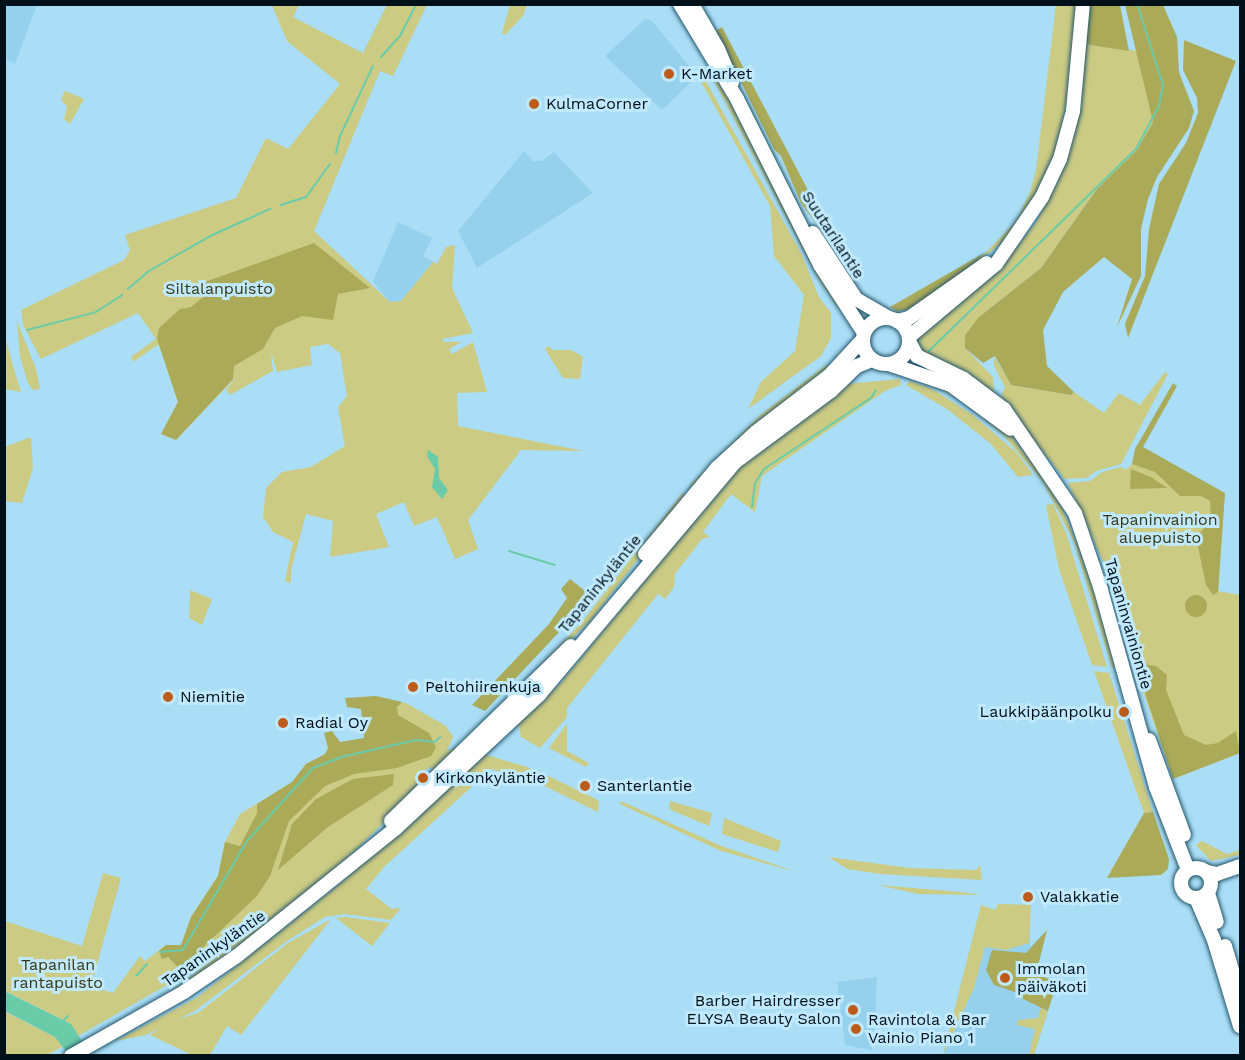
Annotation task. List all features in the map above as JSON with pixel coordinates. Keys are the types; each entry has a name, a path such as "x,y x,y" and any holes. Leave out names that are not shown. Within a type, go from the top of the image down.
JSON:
{"main road":[{"name":"Suutarilantie","path":"680,4 737,99 820,265 863,336"},
{"name":"Suutarilantie","path":"692,4 718,49 737,99"},
{"path":"1004,251 909,318 875,321 863,336 872,360 889,364 903,356 910,340 984,275 1004,251 1042,197 1060,159 1073,111 1083,4"},
{"name":"Suutarilantie","path":"782,186 856,299 893,319"},
{"path":"893,319 910,340"},
{"name":"Tapaninkyläntie","path":"364,852 412,800 574,644 717,468 756,432 838,368 863,336"},
{"name":"Tapaninvainiontie","path":"910,340 917,356 988,396 1013,420 1075,513 1140,720 1197,870"},
{"name":"Tapaninkyläntie","path":"71,1056 124,1028 237,956 411,815 539,695 735,462 831,391 857,366 872,360"},
{"name":"Tapaninvainiontie","path":"889,364 951,385 995,414 1031,445"},
{"path":"1197,870 1216,874 1240,866"},
{"path":"1197,870 1240,997"},
{"path":"1197,870 1181,886 1186,895 1205,893 1240,876"},
{"path":"1205,893 1214,940 1240,1026"}],"shaded area":[{"path":"5,5 37,5 15,64 5,59"},
{"path":"645,19 651,20 691,68 692,81 662,110 605,56"},
{"path":"524,151 533,161 542,161 554,152 593,193 477,268 458,231"},
{"path":"398,222 432,238 423,256 433,262 401,301 390,302 373,282"},
{"path":"428,450 438,457 439,478 448,490 442,499 432,487 435,469 427,456"},
{"name":"Immolan päiväkoti","path":"981,905 989,910 1030,911 1030,947 1047,930 1036,974 1057,982 1034,1055 943,1056"},
{"path":"877,977 874,1051 845,1045 837,982"},
{"path":"4,991 71,1024 91,1055 69,1055 55,1037 5,1011"}],"green space":[{"name":"Siltalanpuisto","path":"272,5 299,5 293,17 363,53 387,5 427,5 393,76 380,71 314,231 390,302 401,301 433,262 437,264 446,247 455,245 452,288 473,333 442,339 444,342 462,342 449,349 452,354 473,342 487,392 457,393 458,426 584,451 521,450 468,520 478,549 455,559 437,517 414,526 404,502 376,514 389,547 330,557 333,521 306,514 291,570 291,583 285,581 293,542 273,532 263,517 266,488 282,472 311,467 345,446 338,407 347,396 340,353 328,344 310,347 312,365 277,372 271,352 273,371 230,395 226,390 236,377 176,440 161,434 178,402 159,344 133,362 131,357 156,339 138,313 41,359 23,325 21,310 124,260 130,250 125,235 236,198 266,138 288,149 340,84 287,41"},
{"path":"510,5 527,5 523,16 505,35 502,33"},
{"path":"1056,5 1076,5 1068,96 1056,151 1044,182 1011,235 974,265 1016,221 1030,192 1036,170"},
{"path":"1088,5 1120,5 1129,51 1084,44"},
{"path":"1125,5 1163,5 1177,37 1179,72 1194,111 1189,128 1157,177 1148,199 1141,229 1141,276 1117,327 1132,279 1104,257 1063,292 1043,330 1047,366 1074,392 1071,395 1011,385 995,356 983,363 965,348 965,335 979,317 1041,268 1097,189 1137,150 1153,122"},
{"path":"722,27 838,247 840,256 801,203 781,156 774,149 716,31"},
{"path":"1184,40 1236,61 1128,338 1125,324 1145,276 1149,229 1159,184 1186,143 1198,113 1197,98 1183,70"},
{"path":"1084,44 1138,51 1153,122 1137,150 1097,189 1041,268 979,317 965,348 993,377 994,393 979,381 923,352 918,340 920,332 998,271 1035,224 1048,200"},
{"path":"709,65 731,99 842,309 837,307 818,278 707,68"},
{"path":"699,69 801,253 819,297 831,313 831,338 821,356 748,409 761,382 795,351 804,295 774,256 770,206 699,78"},
{"path":"65,91 84,99 70,124 64,119 67,107 61,99"},
{"path":"314,243 370,288 338,294 333,320 302,316 275,328 263,349 234,366 233,379 176,440 161,434 178,402 157,339 159,328 180,309 191,307 207,294 205,282"},
{"path":"984,253 974,265 913,309 897,311 890,307"},
{"path":"17,321 36,369 40,389 33,390 28,383 20,357"},
{"path":"5,336 13,366 21,392 5,389"},
{"path":"548,346 553,350 571,350 583,357 580,379 563,378 545,349"},
{"path":"994,356 1011,385 1071,395 1074,392 1104,413 1119,393 1140,405 1165,372 1168,374 1121,464 1096,471 1087,478 1065,479 1000,399 1005,387 994,366"},
{"path":"826,365 832,367 694,486 689,486 760,415"},
{"path":"900,379 901,385 885,391 762,476 755,512 731,494 703,532 710,537 702,539 675,574 674,587 665,599 658,594 567,708 567,717 540,748 521,737 519,723 560,684 743,460 828,402 846,384"},
{"path":"925,379 957,395 1007,430 1056,493 1091,577 1116,666 1112,668 1074,542 1043,482 1003,435 967,405"},
{"path":"910,381 932,389 973,415 1018,454 1033,475 1018,477 991,444 947,409 906,385"},
{"path":"1173,383 1177,386 1143,447 1225,493 1218,592 1213,595 1206,585 1196,537 1211,521 1210,501 1201,496 1180,496 1155,472 1132,464 1135,449"},
{"path":"31,437 33,468 22,503 5,501 5,447"},
{"name":"Tapaninvainion aluepuisto","path":"1134,462 1225,493 1218,591 1240,595 1240,753 1173,779 1133,662 1109,575 1068,483 1090,481 1102,472 1121,467 1126,470"},
{"path":"1131,469 1151,477 1167,488 1130,489"},
{"path":"683,492 684,499 591,620 501,706 581,623"},
{"path":"1053,504 1066,533 1107,667 1092,665 1059,569 1046,505"},
{"path":"570,579 589,594 577,613 485,711 472,705 549,624 567,598 561,589"},
{"path":"190,590 212,599 202,625 189,618"},
{"path":"1196,595 1204,598 1207,606 1204,614 1196,617 1188,614 1185,606 1188,598"},
{"path":"1144,664 1156,666 1167,675 1166,690 1184,735 1206,745 1218,743 1236,731 1240,753 1173,779 1137,668"},
{"path":"1094,671 1109,673 1153,812 1144,813"},
{"path":"376,696 402,702 397,707 398,715 429,733 436,747 431,756 397,768 354,774 325,786 289,821 270,876 257,896 180,969 168,957 162,959 159,951 166,945 181,945 191,917 218,876 225,842 240,846 257,813 257,804 292,782 306,764 325,754 328,748 324,733 332,731 340,742 364,738 361,709 347,707 345,698"},
{"name":"Tapanilan rantapuisto","path":"363,698 406,703 446,726 453,737 447,751 463,744 433,770 429,767 409,797 344,862 243,944 168,994 214,958 78,1036 71,1024 5,991 5,921 82,946 103,873 121,878 91,986 113,993 140,956 145,961 166,945 181,945 191,917 218,876 225,842 240,814 292,782 306,764 330,752 372,745"},
{"path":"567,724 567,751 589,763 586,767 549,748"},
{"path":"480,753 531,769 529,779 491,769 384,867 366,889 392,909 401,908 391,920 345,914 325,917 287,941 195,1011 146,1035 116,1041 198,997 341,883"},
{"path":"538,771 596,799 599,802 598,812 532,780"},
{"path":"394,774 393,785 328,827 278,870 292,824 316,799 353,779"},
{"path":"621,801 719,845 796,872 721,851 620,804"},
{"path":"670,801 712,813 709,826 669,809"},
{"path":"1153,812 1169,859 1168,869 1161,875 1107,878 1144,813"},
{"path":"724,818 781,841 778,852 722,834"},
{"path":"1202,841 1227,854 1240,850 1240,855 1211,861 1196,845"},
{"path":"829,857 909,868 976,870 980,865 982,880 880,874 847,869"},
{"path":"878,885 961,892 982,895 918,894"},
{"path":"998,904 1031,905 1029,943 1006,950 985,947 974,988 943,1055 981,905 995,910"},
{"path":"346,917 390,923 372,946 336,918"},
{"path":"331,919 241,1035 227,1026 210,1055 192,1055 150,1035 169,1022 198,1013 288,943"},
{"path":"1047,930 1036,974 1057,982 1048,1011 1017,996 1018,993 994,985 986,970 992,950 1026,953"},
{"path":"1041,1008 1048,1011 1034,1055 1029,1055 1035,1029 1017,1025 1018,1020 1038,1018"},
{"path":"4,1011 55,1037 64,1046 47,1055 5,1055"}],"waterway":[{"path":"381,57 400,36 416,4"},
{"path":"929,351 1136,149 1159,106 1163,85 1137,4"},
{"path":"336,153 340,136 373,66"},
{"path":"281,205 306,197 330,164"},
{"path":"128,289 149,271 212,235 270,209"},
{"path":"27,330 96,312 122,295"},
{"path":"752,507 755,483 764,469 871,398 876,390"},
{"path":"509,551 555,565"},
{"path":"571,627 606,579"},
{"path":"160,952 183,950 247,841 313,768 341,757 416,740 435,742 441,736"},
{"path":"136,976 147,964"},
{"path":"63,1021 68,1016"}],"place":[{"name":"K-Market","path":"669,74"},
{"name":"KulmaCorner","path":"534,104"},
{"name":"Peltohiirenkuja","path":"413,687"},
{"name":"Niemitie","path":"168,697"},
{"name":"Laukkipäänpolku","path":"1124,712"},
{"name":"Radial Oy","path":"283,723"},
{"name":"Kirkonkyläntie","path":"423,778"},
{"name":"Santerlantie","path":"585,786"},
{"name":"Valakkatie","path":"1028,897"},
{"name":"Immolan päiväkoti","path":"1005,978"},
{"name":"Barber Hairdresser ELYSA Beauty Salon","path":"853,1010"},
{"name":"Ravintola & Bar Vainio Piano 1","path":"856,1029"}]}
